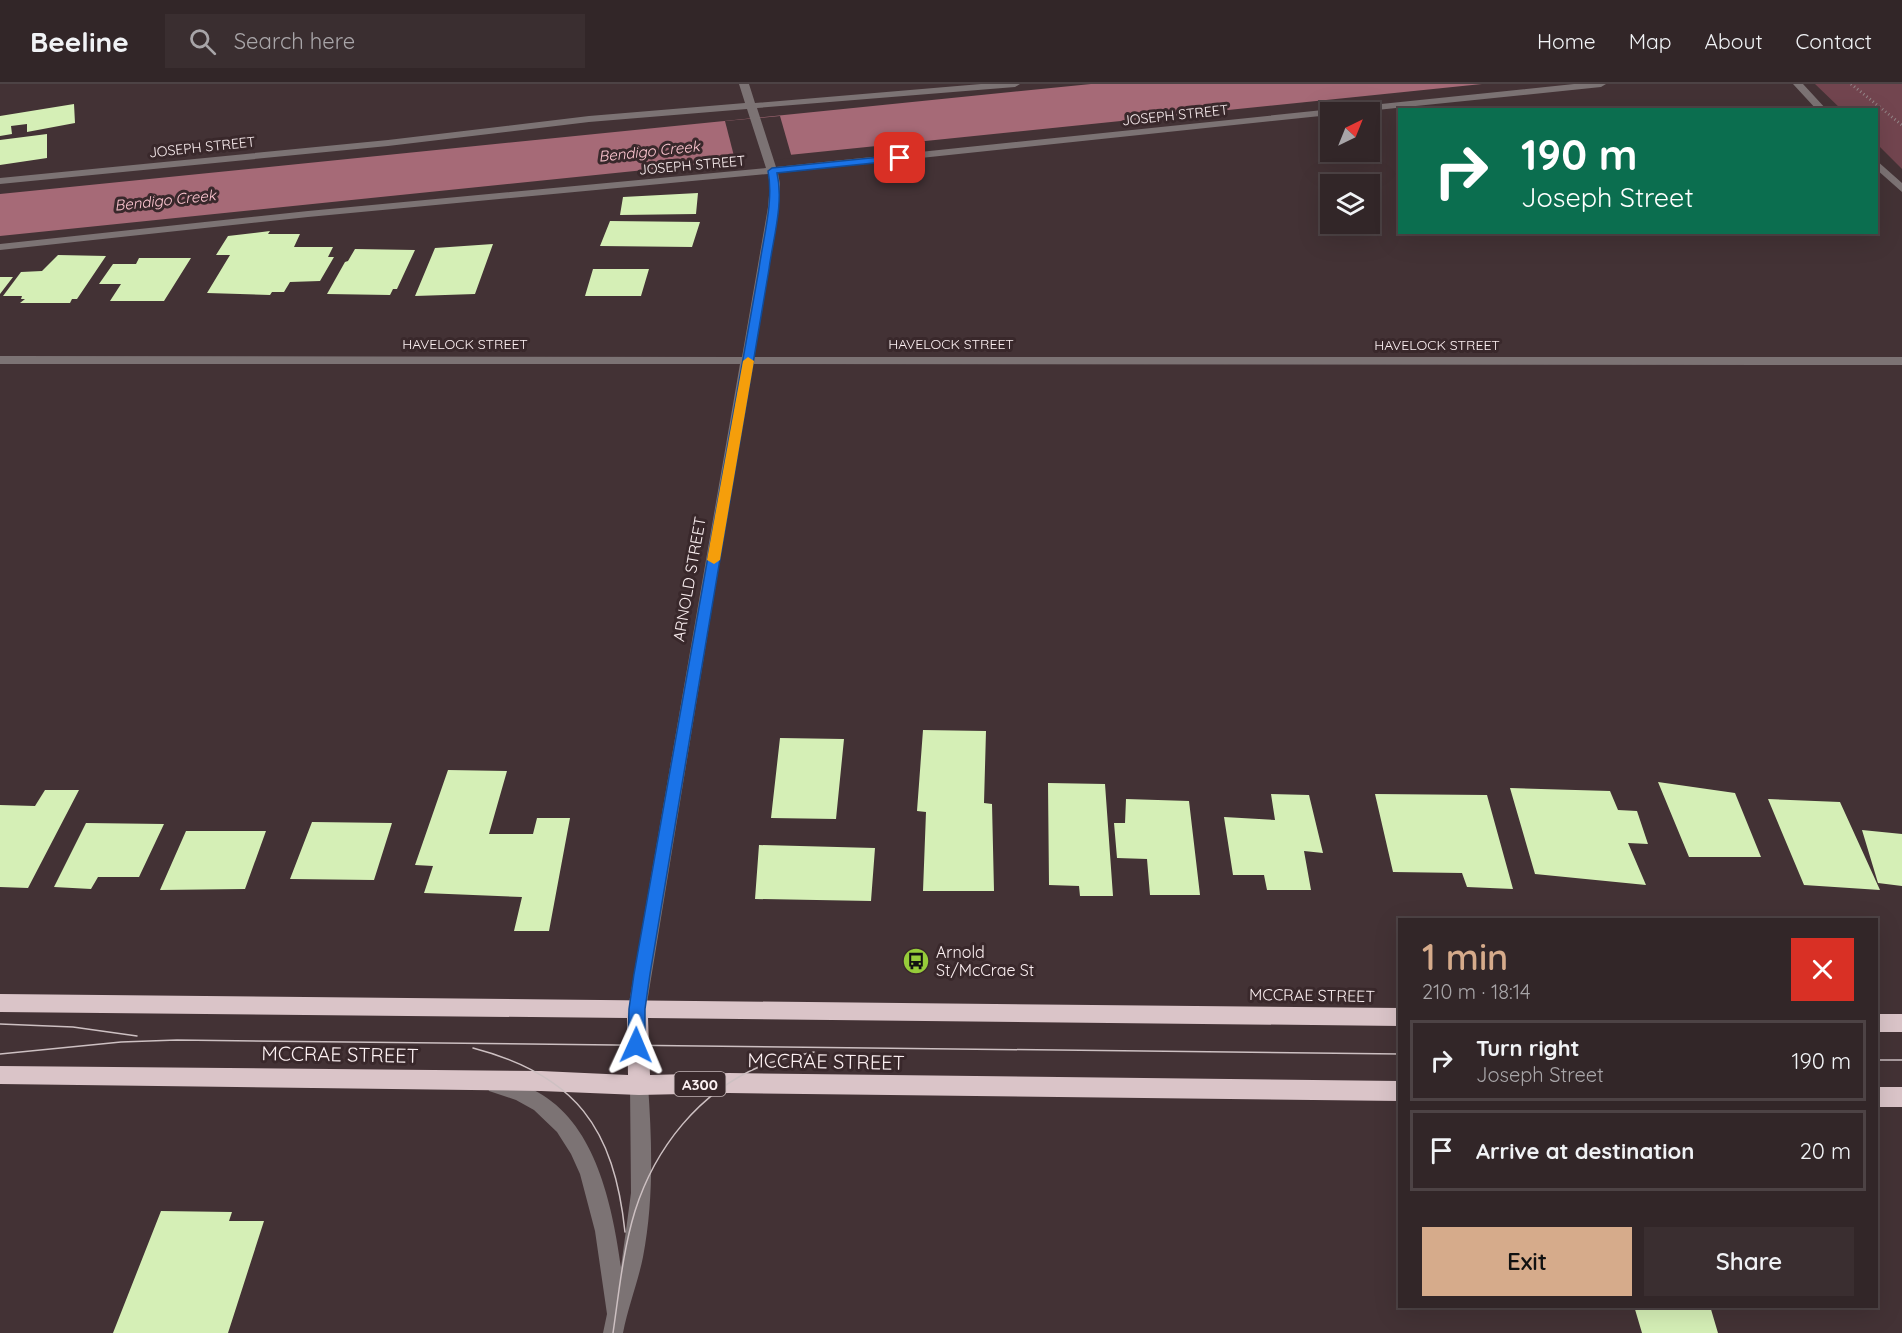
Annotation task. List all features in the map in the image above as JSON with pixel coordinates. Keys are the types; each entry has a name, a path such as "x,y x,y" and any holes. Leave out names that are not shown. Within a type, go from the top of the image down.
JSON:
{"highway":[{"name":"MCCRAE STREET","path":"0,1003 1398,1017"},
{"name":"ARNOLD STREET","path":"637,1009 639,1085"},
{"path":"1878,1023 1902,1023"},
{"name":"MCCRAE STREET","path":"0,1075 470,1080 639,1085 729,1083 1398,1091"},
{"path":"1878,1097 1902,1097"}],"street":[{"name":"ARNOLD STREET","path":"637,1009 773,207 775,184 744,84"},
{"name":"JOSEPH STREET","path":"0,181 751,104 1015,84"},
{"name":"JOSEPH STREET","path":"0,247 1601,84"},
{"path":"1798,84 1821,108"},
{"path":"1878,165 1902,189"},
{"name":"HAVELOCK STREET","path":"0,360 1902,361"},
{"path":"470,1080 514,1090 533,1099 546,1107 568,1132 587,1170 599,1204 612,1271 616,1312"},
{"path":"613,1333 616,1312 632,1259 640,1196 642,1128 639,1085"}],"path":[{"path":"1851,84 1902,125"}],"shaded area":[{"path":"1815,84 1902,84 1902,169 1878,145 1878,108 1840,108"}],"water":[{"name":"Bendigo Creek","path":"1091,84 1482,84 0,236 0,194"}],"pier":[{"path":"780,116 792,158 736,164 725,121"}],"building":[{"path":"74,104 75,123 27,132 27,124 11,126 12,134 0,136 0,116"},
{"path":"47,134 47,158 0,165 0,140"},
{"path":"698,193 696,214 620,215 623,197"},
{"path":"610,221 700,222 692,247 600,246"},
{"path":"270,231 268,234 300,234 294,247 333,247 328,257 334,257 320,281 290,282 284,292 272,292 270,295 207,293 230,255 216,255 228,236"},
{"path":"493,244 475,294 415,296 435,248"},
{"path":"355,249 415,250 397,289 393,289 390,295 327,294"},
{"path":"58,255 106,256 77,299 72,299 70,303 20,303 25,299 21,299 22,296 3,296 21,272 42,271"},
{"path":"139,258 191,258 164,301 110,301 121,284 99,284 113,264 136,264"},
{"path":"593,269 649,269 641,296 585,296"},
{"path":"0,277 13,277 0,294"},
{"path":"923,730 986,731 984,803 992,804 994,891 923,891 926,812 917,811"},
{"path":"780,738 844,739 836,819 771,818"},
{"path":"448,770 507,771 489,834 533,834 537,818 570,818 549,931 514,931 522,897 424,893 433,866 415,865"},
{"path":"1658,782 1735,793 1761,857 1689,857"},
{"path":"1048,783 1105,784 1113,896 1080,896 1079,886 1049,885"},
{"path":"1510,788 1610,791 1618,810 1637,811 1648,844 1628,843 1646,885 1535,874"},
{"path":"45,790 79,790 28,888 0,887 0,805 35,806"},
{"path":"1271,794 1309,795 1323,853 1304,851 1311,890 1267,890 1264,875 1233,875 1224,817 1275,820"},
{"path":"1375,794 1487,795 1513,889 1467,887 1462,873 1393,872"},
{"path":"1126,799 1189,801 1200,895 1150,895 1147,859 1117,858 1114,823 1125,823"},
{"path":"1768,799 1840,802 1880,890 1804,885"},
{"path":"312,822 392,823 374,880 290,879"},
{"path":"86,823 164,824 139,877 98,877 91,889 54,887"},
{"path":"1862,830 1902,834 1902,886 1878,883"},
{"path":"186,831 266,831 245,889 160,890"},
{"path":"759,845 875,848 871,901 755,899"},
{"path":"161,1211 232,1212 229,1221 264,1221 228,1333 113,1333"},
{"path":"1635,1308 1711,1308 1718,1333 1642,1333"}],"tram line":[{"path":"0,1024 73,1027 137,1036"},
{"path":"0,1054 121,1042 177,1040 1398,1054"},
{"path":"473,1048 509,1059 539,1074 563,1091 583,1111 599,1135 611,1163 620,1195 625,1232"},
{"path":"613,1333 624,1256 635,1211 654,1165 667,1144 699,1107 739,1077 761,1066 814,1052"},
{"path":"1878,1060 1902,1060"}],"slow traffic":[{"path":"714,560 748,361"}],"place":[{"name":"Arnold St/McCrae St","path":"916,961"}],"route":[{"path":"636,1045 637,1009 642,974 764,269 775,184 772,171 900,158"}]}
